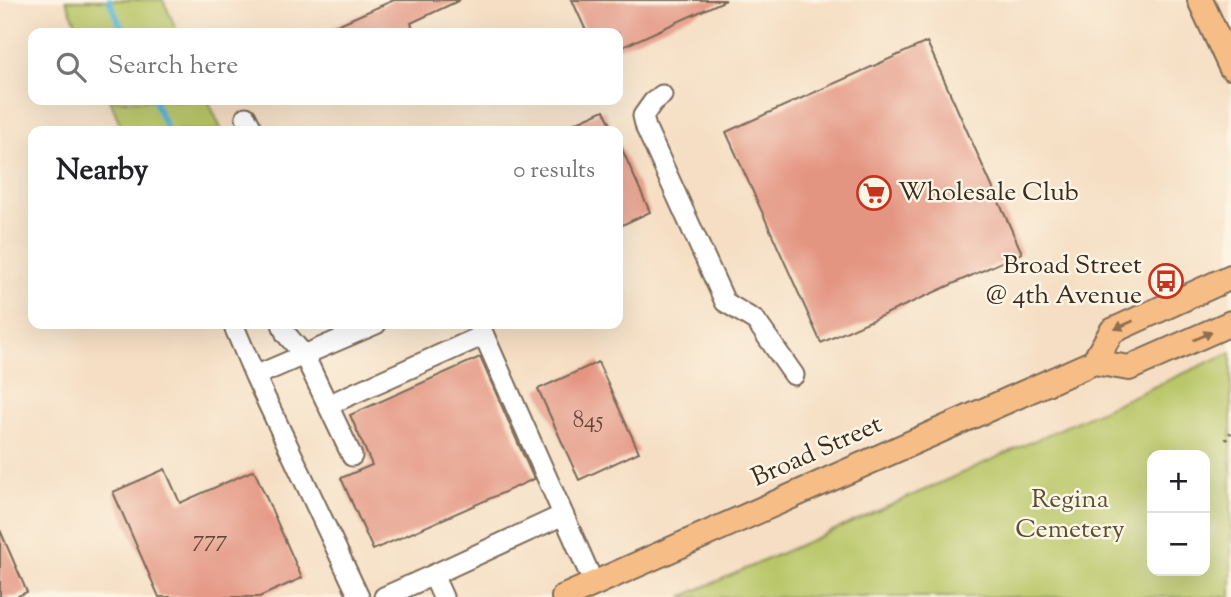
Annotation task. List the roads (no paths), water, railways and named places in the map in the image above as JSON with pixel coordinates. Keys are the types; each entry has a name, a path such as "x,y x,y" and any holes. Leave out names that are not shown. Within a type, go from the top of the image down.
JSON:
{"main road":[{"path":"1200,0 1231,67"},
{"path":"1231,277 1112,331 1094,362 1129,368 1231,323"},
{"name":"Broad Street","path":"565,597 1094,362"}],"lane":[{"path":"662,95 643,116 646,128 725,302 756,321 794,375"},
{"path":"235,329 359,597"},
{"path":"284,329 304,355 352,456"},
{"path":"255,376 364,329"},
{"path":"328,405 481,330 594,584"},
{"path":"384,597 564,515"},
{"path":"433,575 443,597"}],"waterway":[{"path":"109,0 122,28"},
{"path":"156,105 166,126"}],"place":[{"name":"Wholesale Club","path":"874,193"},
{"name":"Broad Street @ 4th Avenue","path":"1166,281"}],"park label":[{"name":"Regina Cemetery","path":"1070,515"}]}
